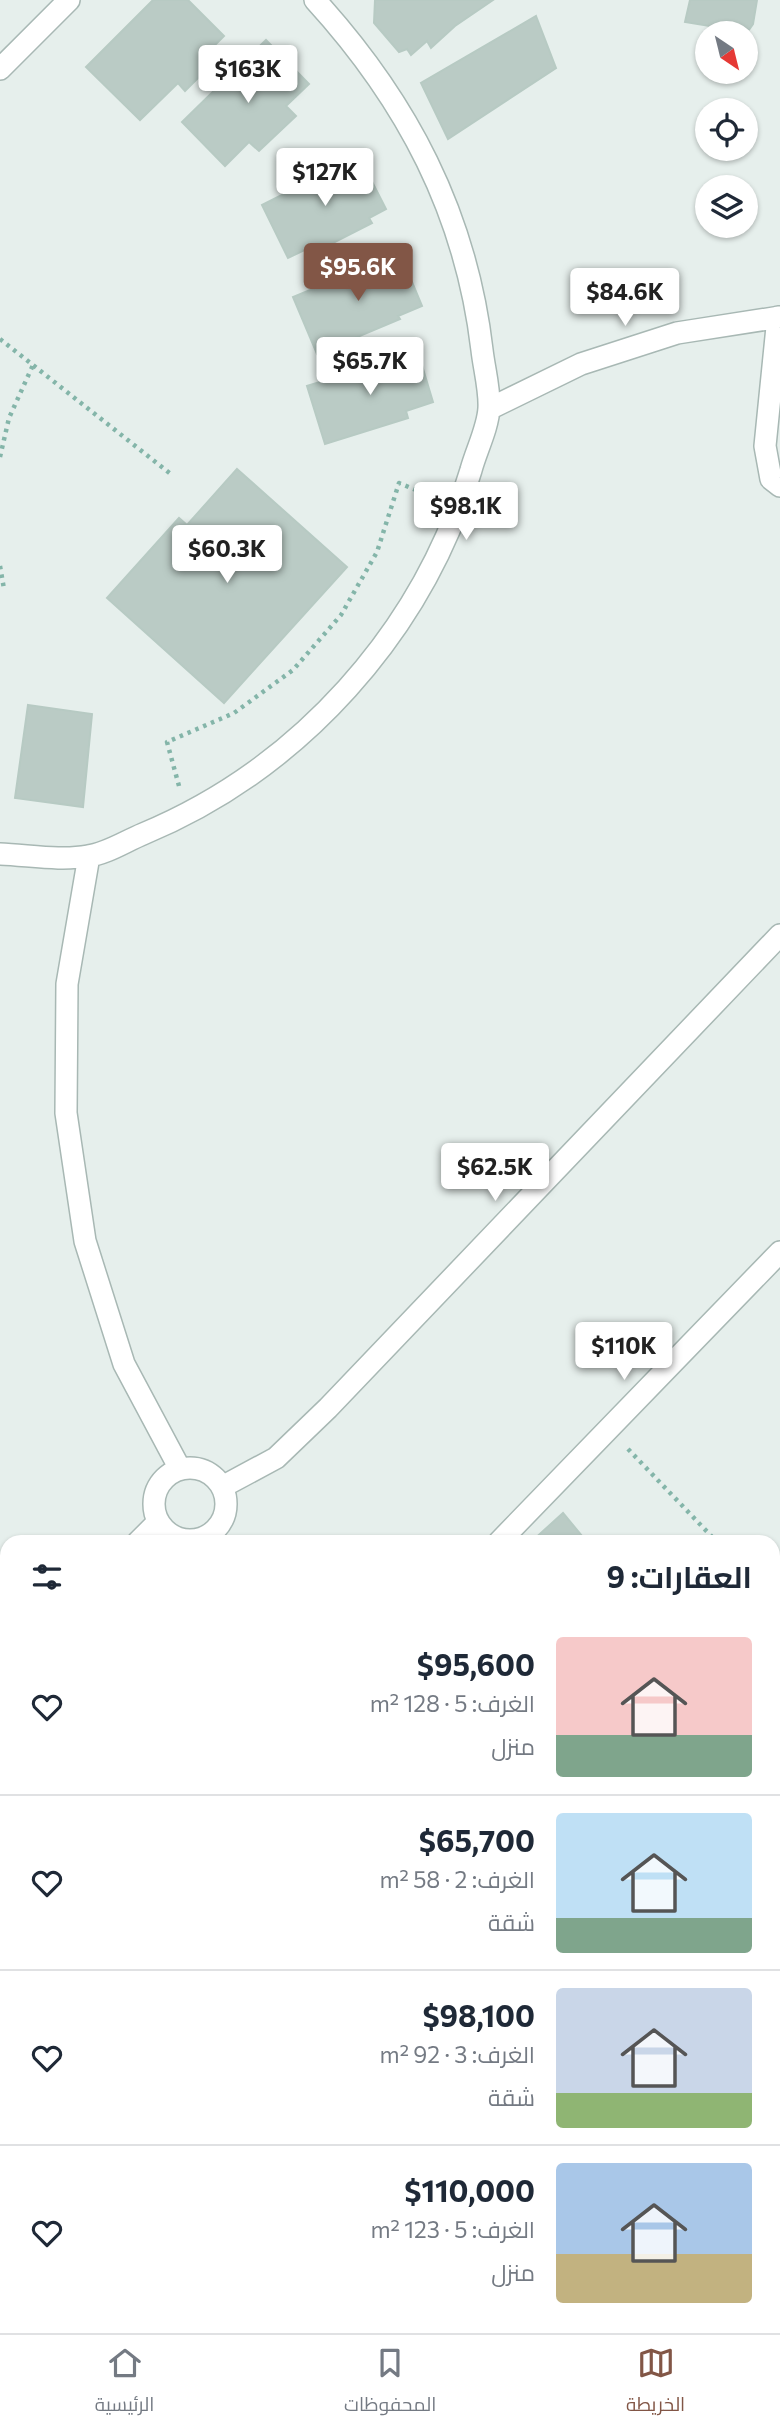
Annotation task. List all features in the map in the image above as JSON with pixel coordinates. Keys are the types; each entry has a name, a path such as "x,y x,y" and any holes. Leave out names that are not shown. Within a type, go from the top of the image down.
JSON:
{"street":[{"path":"0,69 69,0"},
{"path":"0,854 89,856 186,816 275,759 351,687 414,602 460,508 489,409 477,310 452,216 412,128 358,47 315,0"},
{"path":"489,409 581,364 677,333 779,317 765,446 771,479 780,486"},
{"path":"89,856 67,984 66,1113 85,1241 124,1364 180,1469"},
{"path":"222,1487 276,1458 328,1408 780,935"},
{"path":"506,1535 780,1252"},
{"path":"171,1535 158,1522 154,1500 162,1481 180,1469 197,1468 212,1475 222,1487 226,1505 221,1524 208,1535"},
{"path":"145,1535 158,1522"}],"path":[{"path":"0,339 172,475"},
{"path":"0,457 9,418 33,365"},
{"path":"186,816 167,743 234,713 293,670 333,625 377,552 399,483 460,508"},
{"path":"0,566 4,589"},
{"path":"608,1429 710,1535"}],"building":[{"path":"153,0 188,0 224,36 207,53 215,61 185,91 178,83 140,120 86,67"},
{"path":"375,0 493,0 455,26 431,48 427,41 411,55 407,49 399,52 374,23"},
{"path":"690,0 757,0 754,21 685,22"},
{"path":"536,16 556,68 448,139 421,83"},
{"path":"266,40 309,84 286,106 296,116 259,151 249,142 225,166 182,122"},
{"path":"359,156 386,209 369,218 372,223 321,249 319,243 288,258 262,205"},
{"path":"400,253 422,306 398,316 400,319 317,354 293,297"},
{"path":"418,352 433,402 406,411 408,418 325,444 307,386"},
{"path":"237,469 347,567 224,703 107,598 179,518 187,525"},
{"path":"28,705 92,714 83,807 15,798"},
{"path":"563,1513 581,1535 539,1535"}]}
